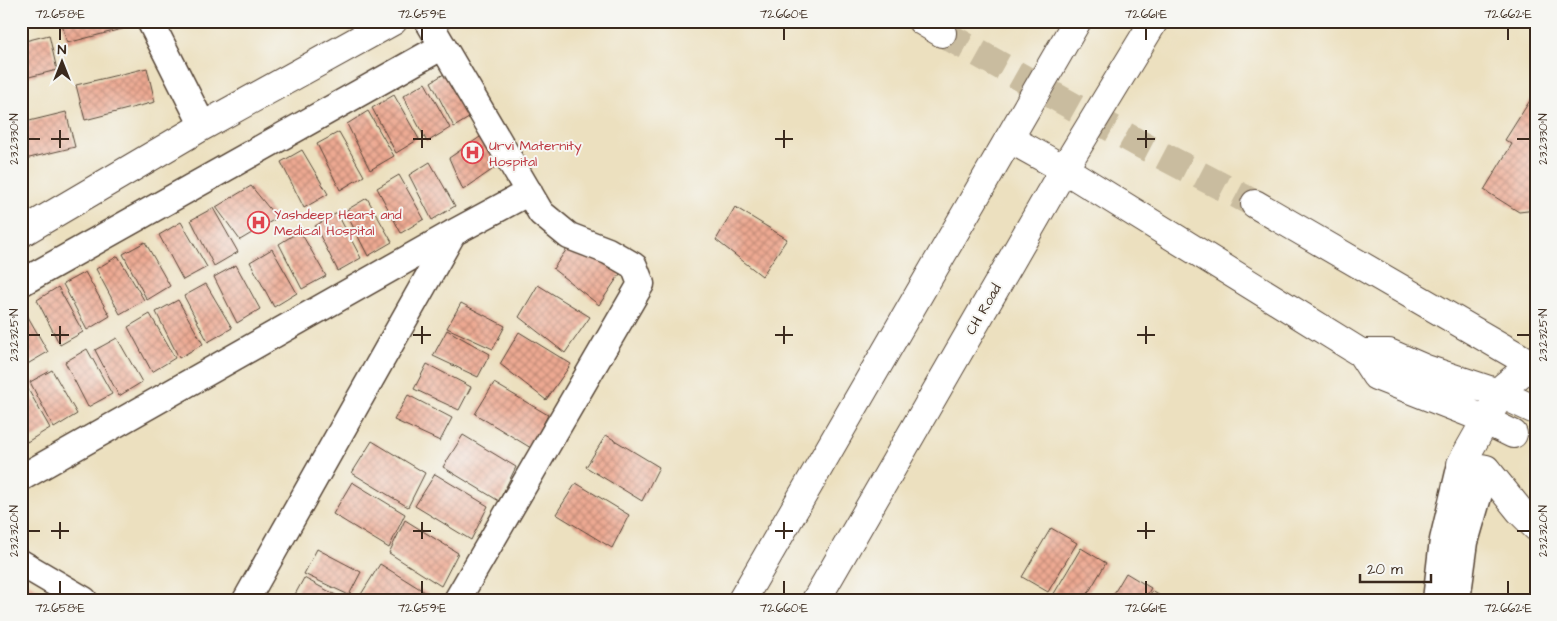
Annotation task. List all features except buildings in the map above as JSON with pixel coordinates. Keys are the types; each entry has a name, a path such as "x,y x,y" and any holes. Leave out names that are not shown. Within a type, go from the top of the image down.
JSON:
{"street":[{"path":"150,21 202,126"},
{"path":"21,233 202,126 393,21"},
{"path":"428,21 541,213 569,236 608,251 634,266 641,284 457,600"},
{"path":"742,600 1077,21"},
{"name":"CH Road","path":"816,600 1064,170 1154,21"},
{"path":"21,284 443,46"},
{"path":"1010,139 1064,170 1362,353 1376,376 1470,413 1513,434"},
{"path":"21,478 453,233 529,192"},
{"path":"1255,204 1534,364 1505,386 1485,420 1474,466 1458,600"},
{"path":"246,600 453,233"},
{"path":"1362,353 1389,353 1426,369 1534,407 1513,434 1474,466 1443,540 1436,600"},
{"path":"1474,466 1536,527"},
{"path":"21,563 84,600"}],"tunnel":[{"path":"942,33 1140,144 1255,204"}],"place":[{"name":"Urvi Maternity Hospital","path":"473,153"},
{"name":"Yashdeep Heart and Medical Hospital","path":"258,222"}]}
